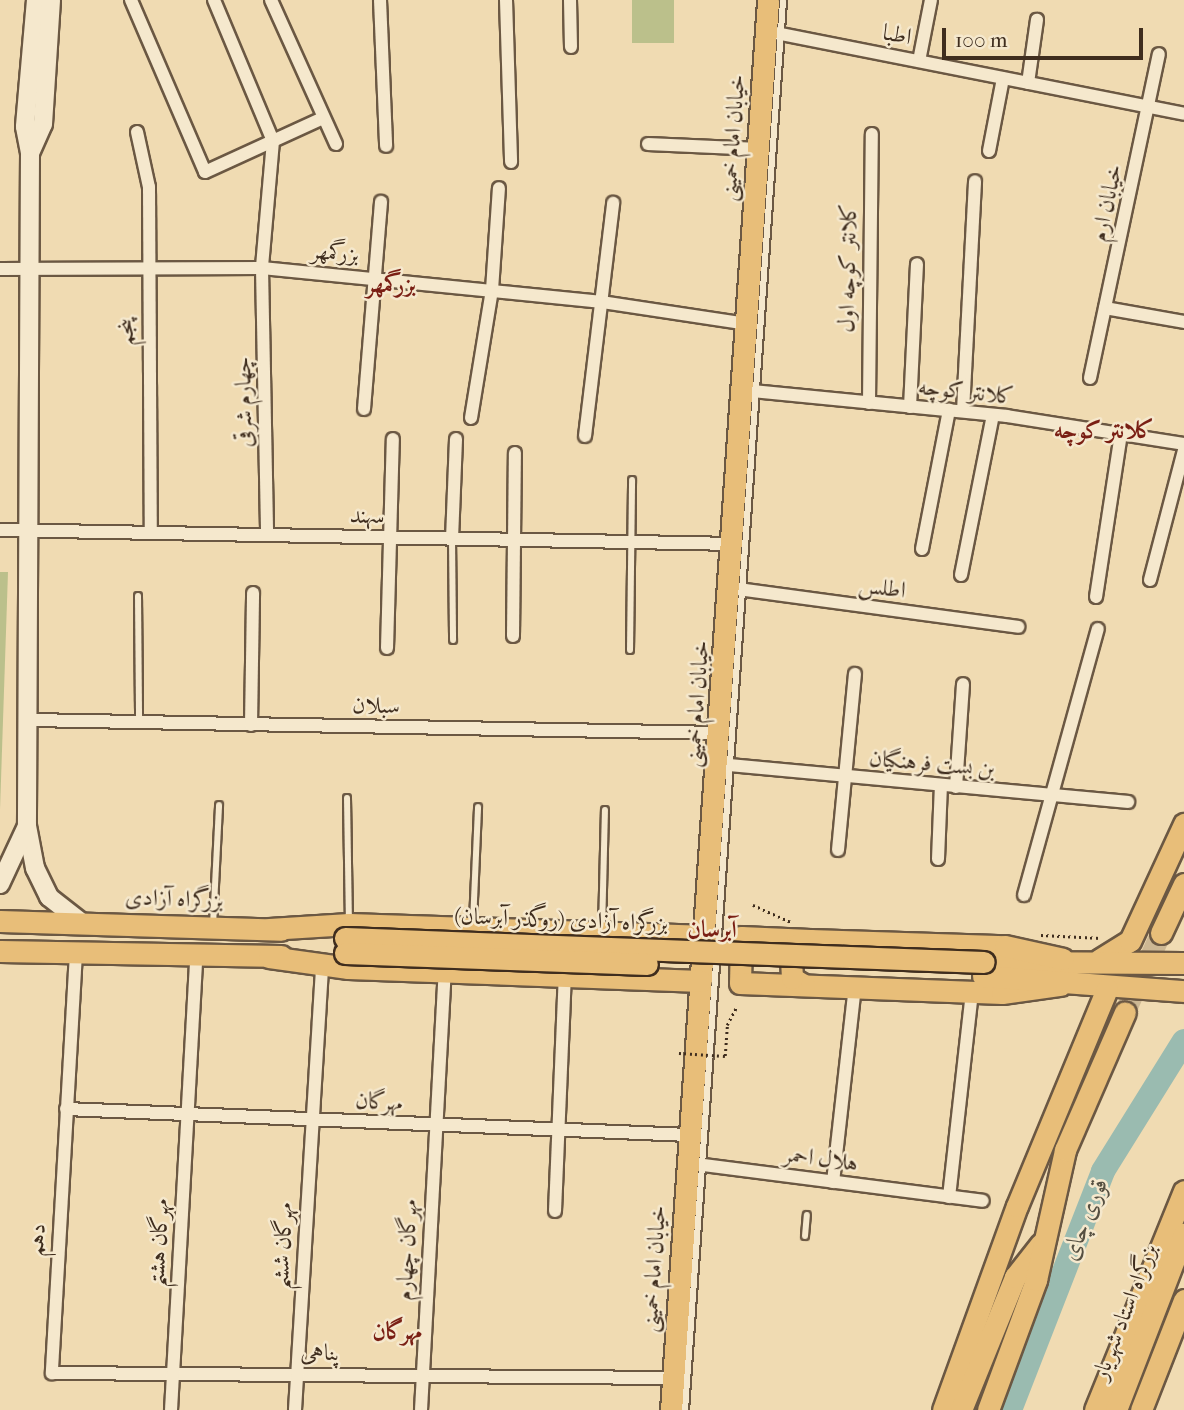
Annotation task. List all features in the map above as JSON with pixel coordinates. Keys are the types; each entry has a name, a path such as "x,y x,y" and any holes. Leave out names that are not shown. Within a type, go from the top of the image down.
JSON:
{"main road":[{"path":"36,0 25,127 30,153 26,268 30,530 27,826 34,868 49,897 80,921"},
{"path":"30,153 43,124 51,0"},
{"name":"خیابان امام خمینی","path":"671,1410 697,1164 689,1135 701,981 725,765 721,733 735,589 733,544 749,390 747,324 759,149 774,33 768,0"},
{"path":"1098,960 1130,941 1184,824"},
{"path":"0,884 27,826"},
{"path":"1161,933 1184,884"},
{"name":"بزرگراه آزادی","path":"0,921 80,921 269,929 346,938"},
{"path":"269,957 346,938 473,928 708,936"},
{"path":"543,930 559,956 554,976"},
{"path":"1063,959 980,977 855,987 740,983 741,937 1005,946 1063,959 1174,964"},
{"name":"بزرگراه آزادی (روگذر آبرسان)","path":"346,938 980,977"},
{"path":"804,985 792,978 792,955 795,946 810,940"},
{"path":"0,951 269,957 322,964 445,972 701,981"},
{"path":"980,977 1148,993 1184,991"},
{"path":"943,1410 1017,1206 1107,989"},
{"path":"988,1410 1036,1280 1042,1243 1065,1150 1125,1012"},
{"path":"1095,1410 1184,1191"},
{"name":"بزرگراه استاد شهریار","path":"1116,1410 1184,1234"},
{"path":"961,1410 1015,1278 1042,1243"},
{"path":"1142,1410 1184,1300"}],"street":[{"path":"131,0 205,172 321,119"},
{"path":"214,0 273,141"},
{"path":"271,0 321,119 336,144"},
{"path":"380,0 386,145"},
{"path":"506,0 511,162"},
{"path":"570,0 571,47"},
{"path":"919,61 931,0"},
{"path":"1028,83 1037,20"},
{"name":"اطبا","path":"774,33 1184,114"},
{"name":"خیابان ارم","path":"1090,378 1150,107 1159,54"},
{"path":"989,151 1003,78"},
{"name":"پنجم","path":"137,132 149,187 146,269 151,533"},
{"name":"کلانتر کوچه اول","path":"869,403 872,134"},
{"name":"چهارم شرقی","path":"267,535 262,268 273,141"},
{"path":"648,144 759,149"},
{"path":"963,411 975,181"},
{"path":"471,418 492,290 499,188"},
{"path":"364,409 381,202"},
{"path":"584,436 613,203"},
{"path":"910,407 917,264"},
{"name":"بزرگمهر","path":"0,269 262,268 374,277 602,302 747,324"},
{"path":"1105,308 1184,322"},
{"name":"کلانتر کوچه","path":"749,390 963,411 1184,444"},
{"path":"922,548 949,410"},
{"path":"961,575 993,415"},
{"path":"1096,597 1121,434"},
{"path":"387,648 393,439"},
{"path":"452,539 456,439"},
{"path":"1150,580 1184,450"},
{"path":"513,636 515,453"},
{"name":"سهند","path":"0,530 733,544"},
{"name":"اطلس","path":"735,589 1018,627"},
{"path":"251,724 253,593"},
{"path":"1024,895 1098,629"},
{"path":"838,849 855,674"},
{"path":"956,787 964,684"},
{"name":"سبلان","path":"30,720 721,733"},
{"name":"بن بست فرهنگیان","path":"725,765 1128,802"},
{"path":"938,859 941,785"},
{"name":"دهم","path":"52,1373 76,953"},
{"name":"مهرگان هشتم","path":"172,1410 196,957"},
{"name":"مهرگان ششم","path":"295,1410 322,964"},
{"name":"مهرگان چهارم","path":"421,1410 434,1126 445,972"},
{"path":"554,976 555,1211"},
{"path":"949,1198 980,977"},
{"path":"833,1182 855,987"},
{"name":"مهرگان","path":"66,1109 689,1135"},
{"name":"هلال احمر","path":"697,1164 810,1182 833,1182 983,1202"},
{"name":"پناهی","path":"52,1373 673,1378"}],"lane":[{"path":"685,1410 697,1164 735,589 774,33 783,0"},
{"path":"630,650 632,480"},
{"path":"452,539 453,640"},
{"path":"138,596 139,722"},
{"path":"346,938 348,798"},
{"path":"213,927 219,805"},
{"path":"473,928 478,807"},
{"path":"601,932 605,810"},
{"path":"805,1237 807,1215"}],"path":[{"path":"679,1053 725,1056 727,1025 737,1006"}],"green space":[{"path":"632,0 674,0 674,43 632,43"},
{"path":"0,572 8,572 0,810"}],"waterway":[{"name":"قوری چای","path":"1010,1410 1103,1171 1184,1041"}],"tunnel":[{"path":"1125,1012 1161,933"}],"district":[{"name":"بزرگمهر","path":"391,285"},
{"name":"کلانتر کوچه","path":"1104,431"},
{"name":"آبرسان","path":"712,930"},
{"name":"مهرگان","path":"397,1332"}]}
